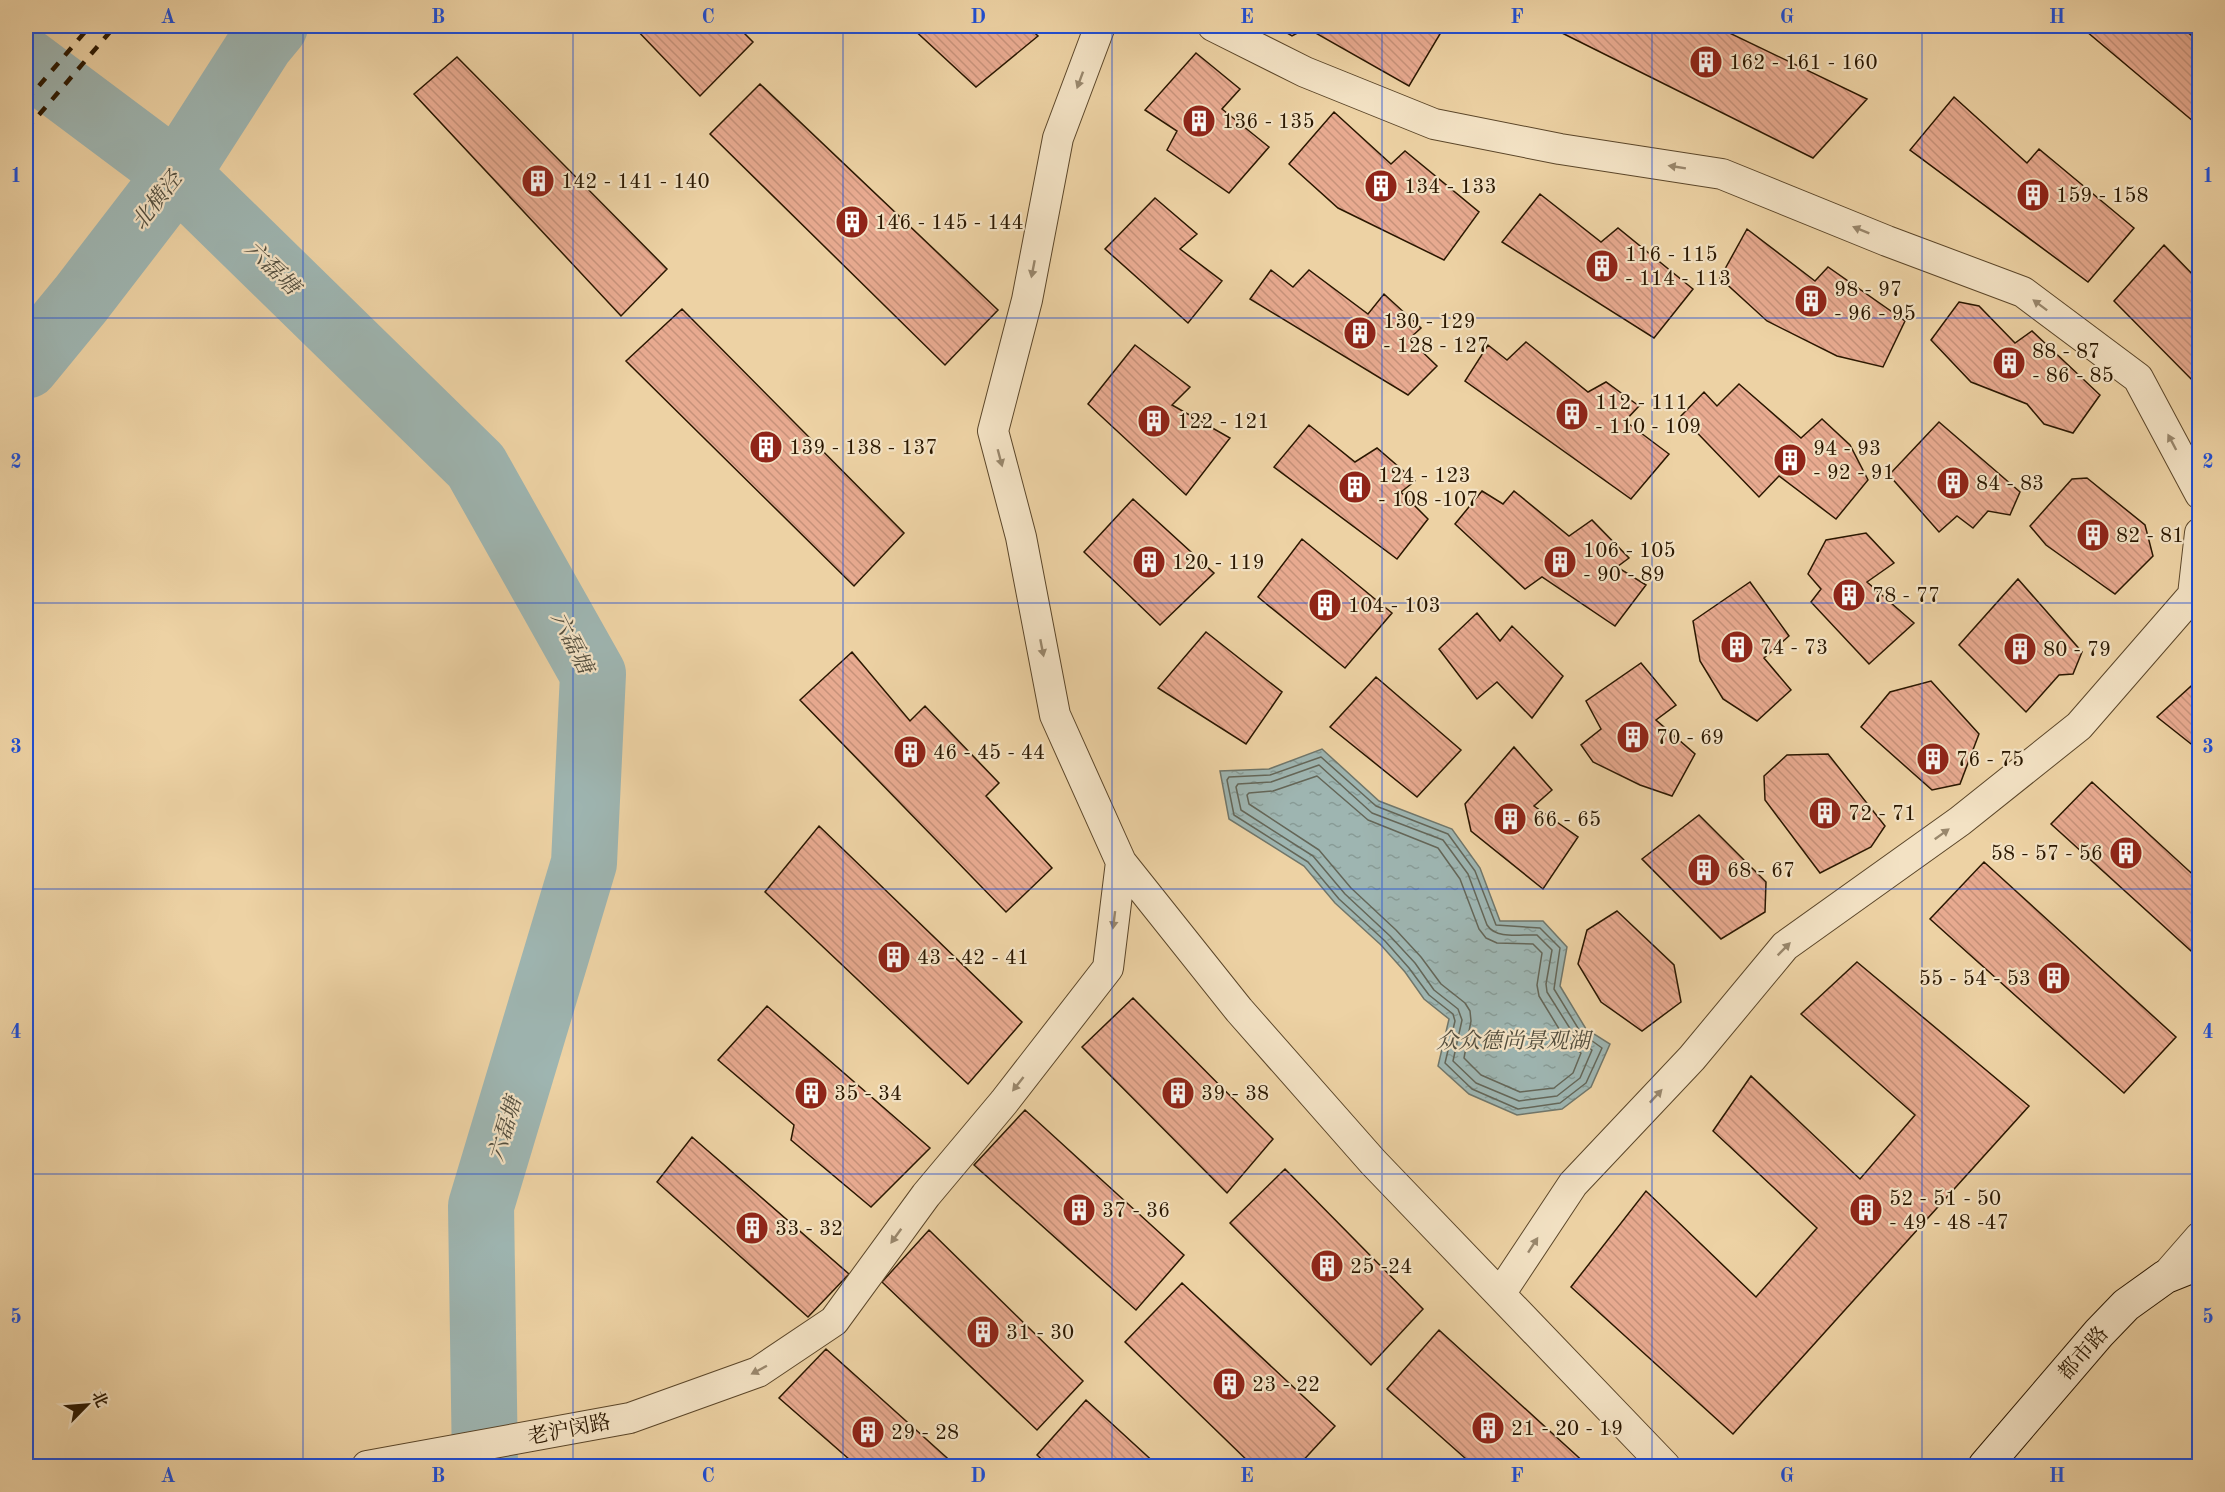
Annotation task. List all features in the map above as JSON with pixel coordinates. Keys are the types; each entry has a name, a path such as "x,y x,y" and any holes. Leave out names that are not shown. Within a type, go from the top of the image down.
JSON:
{"street":[{"path":"1100,26 1058,138 1027,300 993,431 1021,537 1055,714 1121,862 1239,1010 1373,1162 1665,1467"},
{"path":"1213,26 1305,72 1434,124 1560,149 1722,174 1887,241 2023,292 2138,378 2199,494"},
{"path":"1500,1294 1573,1184 1692,1058 1785,946 1960,821 2079,726 2193,595 2199,533"},
{"name":"老沪闵路","path":"367,1467 630,1418 758,1372 834,1321 926,1195 1004,1102 1108,968 1121,862"},
{"path":"2165,1278 2199,1237"},
{"name":"都市路","path":"1985,1467 2099,1333 2126,1305 2165,1278 2199,1263"}],"water":[{"name":"众众德尚景观湖","path":"1322,749 1379,801 1452,829 1480,868 1500,921 1543,921 1567,947 1560,986 1586,1029 1610,1044 1591,1087 1562,1109 1517,1115 1469,1094 1438,1066 1449,1019 1424,999 1405,972 1381,945 1335,903 1304,866 1229,819 1220,771 1269,769"}],"building":[{"path":"633,26 737,26 753,42 700,96"},
{"path":"910,26 1027,26 1038,36 976,87"},
{"path":"1275,26 1439,26 1443,29 1409,86 1307,28 1292,36"},
{"name":"162 - 161 - 160","path":"1548,26 1715,26 1867,99 1813,158"},
{"path":"2080,26 2179,26 2200,42 2200,127"},
{"name":"136 - 135","path":"1196,53 1240,89 1222,109 1269,147 1229,193 1167,150 1177,131 1145,110"},
{"name":"142 - 141 - 140","path":"457,57 667,269 621,316 414,94"},
{"name":"146 - 145 - 144","path":"760,84 998,310 945,365 710,134"},
{"name":"159 - 158","path":"1954,97 2027,163 2039,149 2134,228 2088,282 1910,150"},
{"name":"134 - 133","path":"1334,112 1391,164 1405,151 1479,212 1444,260 1338,208 1289,164"},
{"name":"116 - 115 - 114 - 113","path":"1540,194 1601,242 1618,228 1693,289 1654,338 1502,242"},
{"path":"1155,198 1197,234 1180,249 1222,281 1188,323 1105,249"},
{"name":"98 - 97 - 96 - 95","path":"1747,229 1815,281 1828,267 1905,321 1883,367 1837,356 1767,321 1720,278"},
{"path":"2164,245 2200,282 2200,388 2114,301"},
{"name":"130 - 129 - 128 - 127","path":"1271,270 1293,287 1309,270 1368,314 1384,294 1421,328 1409,339 1437,366 1408,395 1250,299"},
{"name":"88 - 87 - 86 - 85","path":"1959,302 1979,306 2015,343 2032,331 2100,395 2073,433 2044,424 2027,404 1971,382 1931,340"},
{"name":"139 - 138 - 137","path":"682,309 904,533 854,586 626,361"},
{"name":"112 - 111 - 110 - 109","path":"1526,342 1588,392 1606,382 1639,406 1625,421 1669,454 1631,499 1465,381 1488,345 1507,360"},
{"name":"122 - 121","path":"1135,345 1190,387 1172,405 1230,438 1186,495 1088,404"},
{"name":"94 - 93 - 92 - 91","path":"1739,384 1801,438 1822,419 1850,445 1868,480 1836,519 1779,476 1759,497 1681,416 1704,392 1717,406"},
{"name":"84 - 83","path":"1939,422 2020,492 2010,515 1988,511 1973,528 1957,516 1939,532 1889,475"},
{"name":"124 - 123 - 108 -107","path":"1309,425 1355,462 1377,448 1415,481 1401,492 1428,519 1397,559 1274,467"},
{"name":"82 - 81","path":"2087,478 2145,525 2153,556 2115,594 2046,545 2030,526 2072,479"},
{"name":"106 - 105 - 90 - 89","path":"1482,491 1503,504 1514,491 1569,536 1592,520 1629,558 1617,567 1646,585 1615,626 1542,577 1525,589 1455,524"},
{"name":"120 - 119","path":"1133,499 1214,573 1160,625 1084,552"},
{"name":"78 - 77","path":"1866,533 1894,563 1867,582 1914,623 1869,664 1811,602 1821,589 1808,574 1826,540"},
{"name":"104 - 103","path":"1302,539 1392,613 1345,668 1258,597"},
{"name":"80 - 79","path":"2018,579 2082,652 2073,674 2059,675 2026,712 1959,645"},
{"name":"74 - 73","path":"1750,582 1789,636 1764,658 1791,690 1757,721 1723,699 1700,661 1693,621"},
{"path":"1477,613 1500,641 1512,626 1563,676 1532,718 1497,682 1477,699 1439,649"},
{"path":"1206,632 1282,692 1246,744 1158,688"},
{"name":"46 - 45 - 44","path":"852,652 910,721 925,706 999,783 986,796 1052,868 1006,912 800,700"},
{"name":"70 - 69","path":"1641,663 1676,705 1656,720 1695,754 1672,796 1640,785 1593,762 1581,745 1601,729 1586,701"},
{"path":"1376,677 1461,750 1417,797 1330,727"},
{"path":"2200,678 2200,751 2157,717"},
{"name":"76 - 75","path":"1931,681 1979,734 1960,784 1932,790 1861,727 1890,692"},
{"name":"66 - 65","path":"1514,747 1552,790 1534,806 1578,837 1543,889 1471,831 1465,804"},
{"name":"72 - 71","path":"1828,754 1885,826 1871,847 1820,873 1765,800 1764,776 1787,755"},
{"name":"58 - 57 - 56","path":"2092,782 2200,881 2200,959 2051,824"},
{"name":"68 - 67","path":"1699,815 1766,882 1765,912 1721,939 1642,859"},
{"name":"43 - 42 - 41","path":"819,826 1022,1022 968,1084 765,892"},
{"name":"55 - 54 - 53","path":"1984,862 2176,1037 2124,1093 1930,919"},
{"path":"1617,911 1674,965 1681,1002 1642,1031 1601,1002 1578,964 1587,930"},
{"name":"52 - 51 - 50 - 49 - 48 -47","path":"1857,962 2029,1106 1733,1434 1571,1287 1646,1191 1756,1297 1817,1228 1713,1131 1751,1076 1860,1179 1915,1115 1801,1014"},
{"name":"39 - 38","path":"1133,998 1273,1139 1227,1193 1082,1047"},
{"name":"35 - 34","path":"767,1006 930,1148 871,1207 791,1140 794,1125 718,1060"},
{"name":"37 - 36","path":"1025,1110 1184,1255 1136,1310 974,1165"},
{"name":"33 - 32","path":"692,1137 849,1274 808,1317 657,1182"},
{"name":"25 -24","path":"1285,1169 1423,1309 1371,1365 1230,1223"},
{"name":"31 - 30","path":"929,1230 1083,1381 1037,1430 882,1282"},
{"name":"23 - 22","path":"1182,1283 1335,1426 1298,1466 1253,1466 1125,1342"},
{"name":"21 - 20 - 19","path":"1439,1330 1588,1466 1474,1466 1387,1389"},
{"name":"29 - 28","path":"826,1349 956,1466 857,1466 779,1398"},
{"path":"1086,1400 1158,1466 1049,1466 1037,1455"}],"waterway":[{"name":"北横泾","path":"26,366 81,299 177,174 261,43 275,26"},
{"name":"六磊塘","path":"26,61 177,174 476,466 593,674 584,863 481,1206 485,1466"}],"railway":[{"path":"26,101 90,26"},
{"path":"26,130 115,26"}],"place":[{"name":"162 - 161 - 160","path":"1706,62"},
{"name":"136 - 135","path":"1199,121"},
{"name":"142 - 141 - 140","path":"538,181"},
{"name":"134 - 133","path":"1381,186"},
{"name":"159 - 158","path":"2033,195"},
{"name":"146 - 145 - 144","path":"852,222"},
{"name":"116 - 115 - 114 - 113","path":"1602,266"},
{"name":"98 - 97 - 96 - 95","path":"1811,301"},
{"name":"130 - 129 - 128 - 127","path":"1360,333"},
{"name":"88 - 87 - 86 - 85","path":"2009,363"},
{"name":"112 - 111 - 110 - 109","path":"1572,414"},
{"name":"122 - 121","path":"1154,421"},
{"name":"139 - 138 - 137","path":"766,447"},
{"name":"94 - 93 - 92 - 91","path":"1790,460"},
{"name":"84 - 83","path":"1953,483"},
{"name":"124 - 123 - 108 -107","path":"1355,487"},
{"name":"82 - 81","path":"2093,535"},
{"name":"120 - 119","path":"1149,562"},
{"name":"106 - 105 - 90 - 89","path":"1560,562"},
{"name":"78 - 77","path":"1849,595"},
{"name":"104 - 103","path":"1325,605"},
{"name":"74 - 73","path":"1737,647"},
{"name":"80 - 79","path":"2020,649"},
{"name":"70 - 69","path":"1633,737"},
{"name":"46 - 45 - 44","path":"910,752"},
{"name":"76 - 75","path":"1933,759"},
{"name":"72 - 71","path":"1825,813"},
{"name":"66 - 65","path":"1510,819"},
{"name":"58 - 57 - 56","path":"2126,853"},
{"name":"68 - 67","path":"1704,870"},
{"name":"43 - 42 - 41","path":"894,957"},
{"name":"55 - 54 - 53","path":"2054,978"},
{"name":"35 - 34","path":"811,1093"},
{"name":"39 - 38","path":"1178,1093"},
{"name":"37 - 36","path":"1079,1210"},
{"name":"52 - 51 - 50 - 49 - 48 -47","path":"1866,1210"},
{"name":"33 - 32","path":"752,1228"},
{"name":"25 -24","path":"1327,1266"},
{"name":"31 - 30","path":"983,1332"},
{"name":"23 - 22","path":"1229,1384"},
{"name":"21 - 20 - 19","path":"1488,1428"},
{"name":"29 - 28","path":"868,1432"}]}
